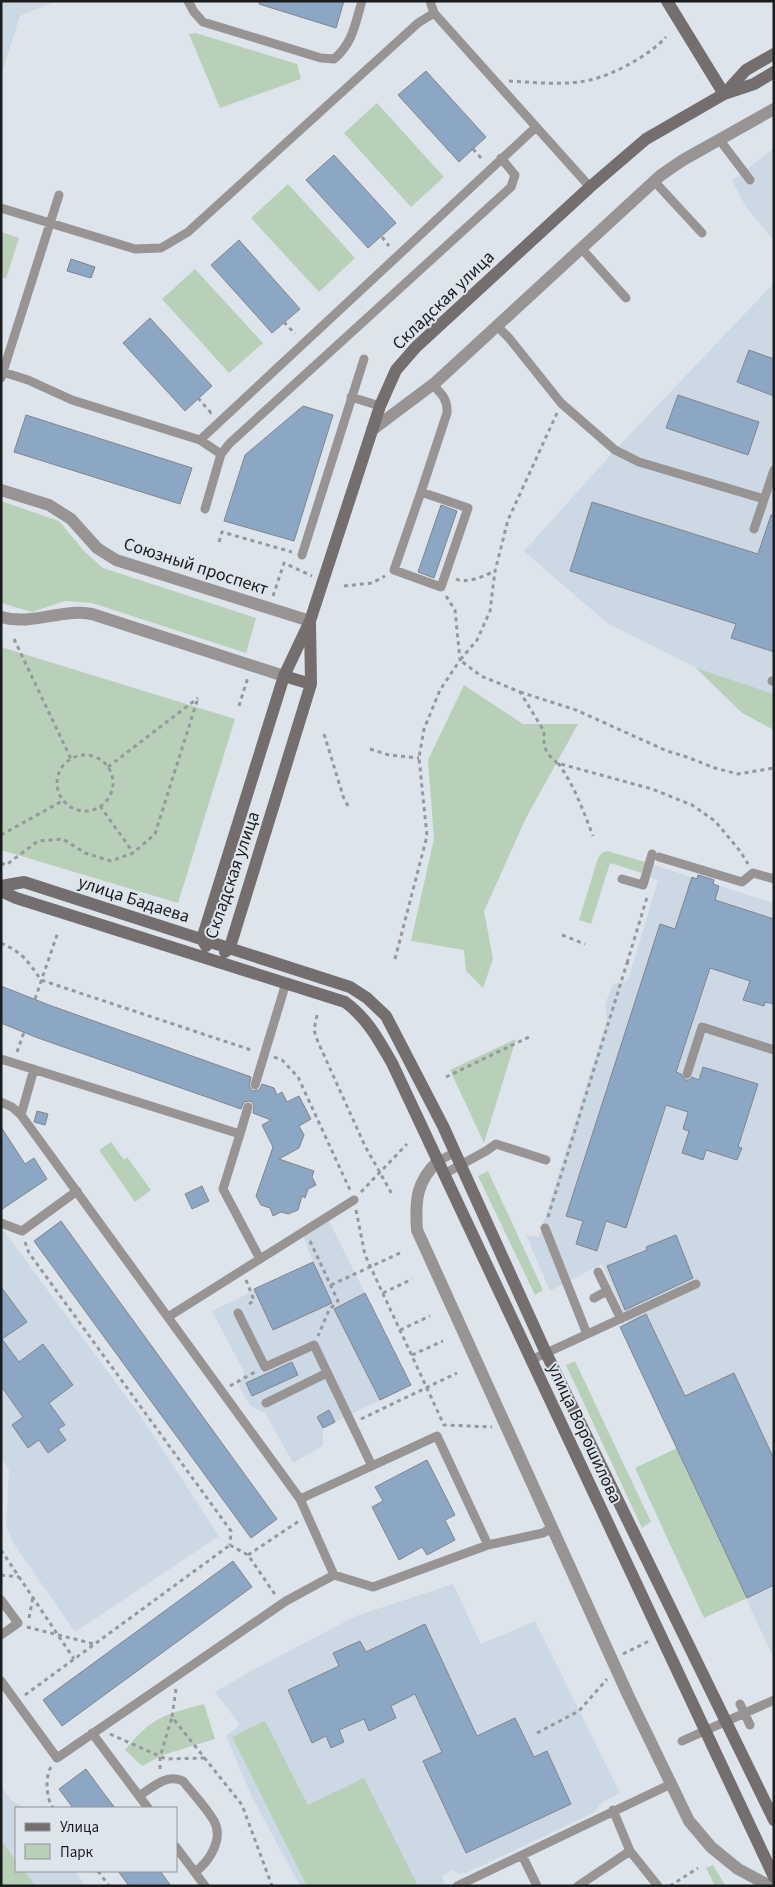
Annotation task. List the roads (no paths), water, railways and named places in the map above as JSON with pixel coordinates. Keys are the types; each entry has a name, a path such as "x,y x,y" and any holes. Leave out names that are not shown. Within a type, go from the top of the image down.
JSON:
{"street":[{"path":"667,1 724,94"},
{"name":"Складская улица","path":"724,94 746,70 774,54"},
{"name":"Складская улица","path":"310,621 311,684 230,948 216,961 202,939 284,676 310,621 380,406 396,370 416,347 590,187 646,139 724,94 754,84 774,72"},
{"path":"372,430 433,385 654,181 683,160 774,109"},
{"name":"Союзный проспект","path":"1,490 49,505 70,519 97,548 116,560 310,621"},
{"path":"1,617 10,620 25,620 73,612 92,614 311,684"},
{"name":"улица Бадаева","path":"1,886 24,882 350,987 367,998"},
{"name":"улица Бадаева","path":"1,891 16,898 345,1002 356,1010"},
{"name":"улица Ворошилова","path":"367,998 386,1016 462,1164 546,1353 774,1820"},
{"name":"улица Ворошилова","path":"356,1010 372,1028 392,1063 774,1877"},
{"path":"438,1160 428,1170 420,1186 415,1206 417,1230 628,1695 689,1822 711,1847 738,1869 770,1886"}],"lane":[{"path":"188,1 194,12 203,22 321,58 334,59 344,50 351,39 362,1"},
{"path":"430,1 434,13 590,187"},
{"path":"1,208 135,249 161,248 188,232 418,23 434,13"},
{"path":"200,440 536,126"},
{"path":"719,139 750,180"},
{"path":"205,509 221,454 230,443 511,187 516,175 501,158"},
{"path":"654,181 702,233"},
{"path":"59,195 3,369 72,400 200,440 221,454"},
{"path":"581,248 626,298"},
{"path":"498,326 561,403 614,450 639,462 764,499"},
{"path":"302,555 364,359"},
{"path":"421,492 468,508 441,586 394,570 447,413 448,405 444,397 433,385"},
{"path":"351,397 380,406"},
{"path":"754,528 774,470"},
{"path":"622,879 643,884 656,856 742,882 753,873 774,880"},
{"path":"255,1085 286,983"},
{"path":"687,1074 702,1027 774,1050"},
{"path":"1,1059 240,1134"},
{"path":"21,1115 34,1069"},
{"path":"1,1102 12,1107 21,1115 300,1499 334,1576"},
{"path":"248,1107 223,1190 260,1259"},
{"path":"444,1174 496,1144 546,1160"},
{"path":"438,1160 456,1152"},
{"path":"1,1223 22,1231 77,1191"},
{"path":"168,1318 354,1200"},
{"path":"544,1228 587,1334"},
{"path":"598,1272 621,1319"},
{"path":"531,1360 696,1284"},
{"path":"594,1298 607,1291"},
{"path":"238,1313 265,1367 314,1345 372,1466"},
{"path":"266,1403 327,1373"},
{"path":"300,1499 437,1436 488,1545"},
{"path":"1,1681 57,1758 179,1672 281,1604 334,1576 372,1587 488,1545 543,1533 552,1528"},
{"path":"1,1600 18,1623 1,1635"},
{"path":"682,1741 725,1721 742,1709 774,1700"},
{"path":"742,1709 750,1725"},
{"path":"95,1731 147,1807"},
{"path":"139,1796 169,1778 176,1777 183,1781 214,1822 216,1836 213,1852 209,1860 195,1872"},
{"path":"456,1886 671,1784"},
{"path":"613,1810 630,1851 658,1886"},
{"path":"178,1850 205,1886"},
{"path":"578,1886 630,1851"},
{"path":"522,1855 537,1886"}]}
